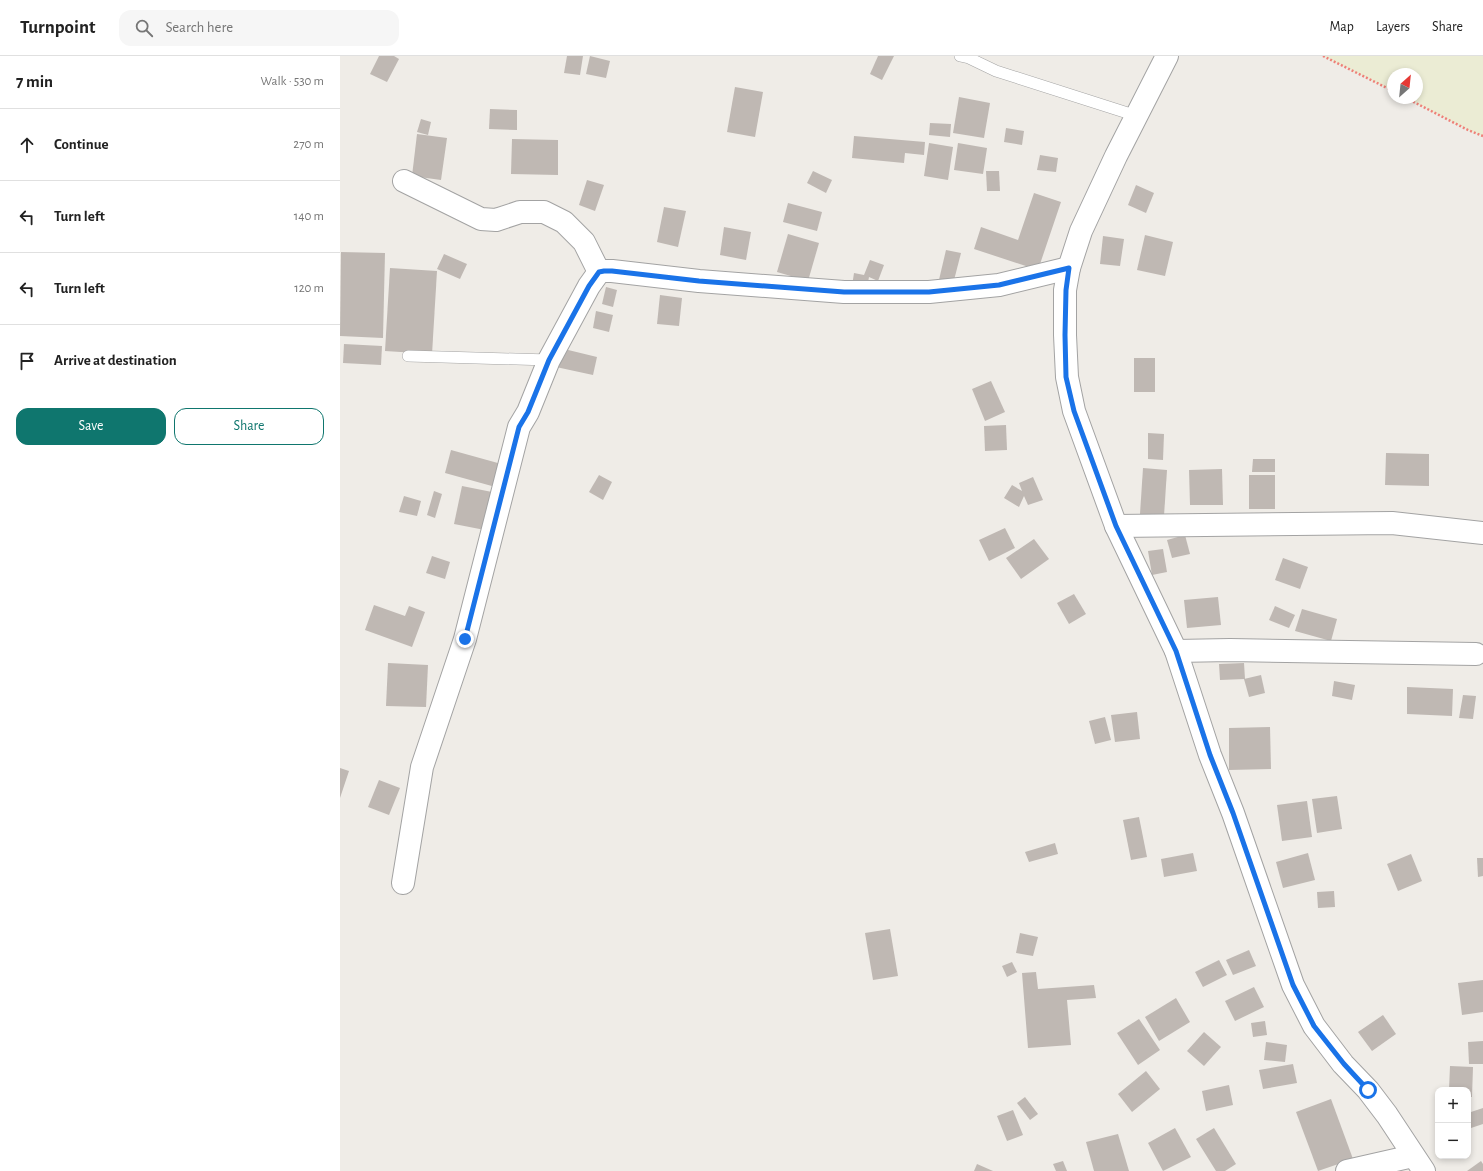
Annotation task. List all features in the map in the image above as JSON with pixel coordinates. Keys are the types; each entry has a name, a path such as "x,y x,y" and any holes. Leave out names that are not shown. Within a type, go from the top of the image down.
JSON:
{"street":[{"path":"1167,56 1116,156 1081,231 1069,268 1066,290 1066,377 1074,411 1116,526 1176,651 1210,755 1233,813 1293,985 1314,1026 1344,1064 1368,1090 1418,1163 1347,1171"},
{"path":"404,181 481,219 496,220 520,212 544,212 564,222 584,242 599,272"},
{"path":"403,883 422,767 465,639 519,427 528,412 549,360 589,286 599,272 612,271 699,281 844,292 929,292 999,285 1069,268"},
{"path":"1116,526 1392,523 1483,533"},
{"path":"1176,651 1230,650 1476,654"}],"lane":[{"path":"960,56 969,58 996,71 1137,116"},
{"path":"408,356 549,360"}],"path":[{"path":"1323,56 1387,89"},
{"path":"1418,104 1468,130 1483,136"}],"green space":[{"path":"1323,56 1483,56 1483,136 1468,130 1418,104 1423,104 1423,68 1387,68 1387,88"}],"building":[{"path":"379,56 394,56 399,59 387,82 370,74"},
{"path":"567,56 583,56 580,75 564,73"},
{"path":"590,56 610,61 606,78 586,74"},
{"path":"878,56 894,56 882,80 870,74"},
{"path":"735,87 763,92 755,137 727,132"},
{"path":"959,97 990,103 984,138 953,133"},
{"path":"490,109 517,110 517,130 489,129"},
{"path":"421,119 431,122 428,135 417,132"},
{"path":"930,123 951,124 950,137 929,135"},
{"path":"1006,128 1024,131 1022,145 1004,142"},
{"path":"417,134 447,138 441,180 412,176"},
{"path":"854,136 925,142 924,155 905,153 904,163 852,158"},
{"path":"512,139 558,140 558,175 511,174"},
{"path":"929,143 953,147 948,180 924,176"},
{"path":"958,143 987,148 983,174 954,170"},
{"path":"1040,155 1058,158 1056,172 1037,170"},
{"path":"813,171 832,180 826,193 807,183"},
{"path":"986,171 999,171 1000,191 987,191"},
{"path":"587,180 604,185 595,211 579,205"},
{"path":"1136,185 1154,193 1146,213 1128,205"},
{"path":"1034,193 1061,202 1038,270 974,249 981,227 1018,240"},
{"path":"788,203 822,212 817,231 783,222"},
{"path":"664,207 686,211 678,247 657,242"},
{"path":"724,227 751,232 746,260 720,255"},
{"path":"788,234 819,243 808,281 777,272"},
{"path":"1145,235 1173,242 1165,276 1137,270"},
{"path":"1103,236 1124,239 1120,266 1100,264"},
{"path":"946,250 961,253 952,288 938,284"},
{"path":"341,252 385,253 383,338 340,336"},
{"path":"444,254 467,264 460,279 437,269"},
{"path":"870,260 884,265 878,281 869,277 867,288 852,286 854,273 864,275"},
{"path":"390,268 437,271 432,354 385,351"},
{"path":"606,287 617,290 613,307 602,304"},
{"path":"660,295 682,298 679,326 657,324"},
{"path":"596,311 613,315 609,332 593,328"},
{"path":"344,344 382,346 381,365 343,363"},
{"path":"560,348 597,357 593,375 556,367"},
{"path":"1134,358 1155,358 1155,392 1134,392"},
{"path":"991,381 1005,412 985,421 972,389"},
{"path":"1006,425 1007,450 985,451 984,426"},
{"path":"1148,433 1164,434 1163,460 1148,459"},
{"path":"451,450 505,465 499,488 445,473"},
{"path":"1386,453 1429,454 1429,486 1385,485"},
{"path":"1253,459 1275,459 1275,472 1252,472"},
{"path":"1143,468 1167,470 1164,516 1140,514"},
{"path":"1222,469 1223,505 1190,505 1189,470"},
{"path":"599,475 612,482 603,500 589,492"},
{"path":"1249,475 1275,475 1275,509 1249,509"},
{"path":"1033,477 1043,500 1028,505 1024,496 1019,507 1004,498 1012,485 1022,491 1019,483"},
{"path":"462,486 497,493 490,531 454,524"},
{"path":"434,491 442,494 435,518 427,515"},
{"path":"404,496 421,501 417,516 399,512"},
{"path":"1005,528 1015,548 989,561 979,540"},
{"path":"1185,535 1190,554 1172,558 1167,540"},
{"path":"1034,539 1049,559 1021,579 1006,558"},
{"path":"1163,549 1167,572 1152,575 1148,551"},
{"path":"432,556 450,562 445,579 426,573"},
{"path":"1283,558 1308,567 1300,589 1275,580"},
{"path":"1074,594 1086,614 1069,624 1057,603"},
{"path":"1218,597 1221,625 1187,628 1184,600"},
{"path":"374,605 405,616 409,606 425,612 412,647 365,630"},
{"path":"1275,606 1295,615 1289,628 1269,620"},
{"path":"1302,609 1337,619 1331,641 1295,631"},
{"path":"388,663 428,665 426,707 386,706"},
{"path":"1244,663 1245,679 1220,680 1219,664"},
{"path":"1261,675 1265,693 1249,697 1244,679"},
{"path":"1334,681 1355,685 1352,700 1332,696"},
{"path":"1407,687 1453,689 1452,716 1407,714"},
{"path":"1463,695 1476,696 1473,719 1459,718"},
{"path":"1137,712 1140,739 1115,742 1111,715"},
{"path":"1105,717 1111,740 1095,744 1089,721"},
{"path":"1270,727 1271,769 1229,770 1229,728"},
{"path":"340,768 349,771 340,798"},
{"path":"379,780 400,788 389,815 368,807"},
{"path":"1337,796 1342,829 1317,833 1312,799"},
{"path":"1307,801 1312,837 1282,841 1277,805"},
{"path":"1139,817 1147,857 1131,860 1123,820"},
{"path":"1055,843 1058,854 1029,862 1025,852"},
{"path":"1193,853 1197,871 1164,877 1161,859"},
{"path":"1308,853 1315,880 1283,888 1276,862"},
{"path":"1411,854 1422,881 1398,891 1387,864"},
{"path":"1477,858 1483,858 1483,876 1478,877"},
{"path":"1334,891 1335,907 1318,908 1317,892"},
{"path":"890,929 898,976 873,980 865,933"},
{"path":"1020,933 1038,937 1033,956 1016,953"},
{"path":"1249,950 1256,966 1233,975 1226,960"},
{"path":"1219,960 1227,975 1203,987 1195,972"},
{"path":"1012,962 1017,972 1007,977 1002,966"},
{"path":"1036,972 1038,989 1094,985 1096,998 1067,1000 1071,1045 1028,1048 1022,973"},
{"path":"1483,980 1483,1012 1462,1015 1458,983"},
{"path":"1254,987 1264,1007 1235,1021 1225,1001"},
{"path":"1176,998 1190,1022 1159,1041 1145,1017"},
{"path":"1383,1015 1396,1034 1372,1051 1358,1032"},
{"path":"1139,1019 1160,1050 1138,1065 1117,1033"},
{"path":"1265,1021 1267,1035 1253,1037 1251,1023"},
{"path":"1204,1032 1221,1047 1204,1066 1187,1051"},
{"path":"1483,1041 1483,1064 1469,1064 1468,1042"},
{"path":"1266,1042 1287,1045 1285,1062 1264,1060"},
{"path":"1293,1064 1297,1083 1263,1089 1259,1070"},
{"path":"1450,1066 1473,1067 1472,1097 1471,1087 1449,1087"},
{"path":"1146,1071 1160,1089 1132,1112 1118,1094"},
{"path":"1229,1085 1233,1105 1206,1111 1202,1091"},
{"path":"1025,1097 1038,1114 1030,1120 1017,1103"},
{"path":"1331,1099 1353,1159 1318,1171 1296,1112"},
{"path":"1483,1108 1483,1124 1471,1128 1471,1112"},
{"path":"1013,1110 1023,1135 1007,1141 997,1116"},
{"path":"1175,1128 1191,1157 1163,1171 1148,1143"},
{"path":"1214,1128 1236,1164 1225,1171 1216,1171 1196,1139"},
{"path":"1118,1134 1129,1171 1094,1171 1086,1142"},
{"path":"1063,1161 1067,1171 1056,1171 1053,1164"},
{"path":"1481,1161 1483,1164 1483,1171 1467,1171"},
{"path":"977,1164 993,1171 974,1171"}],"route":[{"path":"465,639 519,427 528,412 549,360 589,286 599,272 612,271 699,281 844,292 929,292 999,285 1069,268 1066,290 1066,377 1074,411 1116,526 1176,651 1210,755 1233,813 1293,985 1314,1026 1344,1064 1368,1090"}]}
